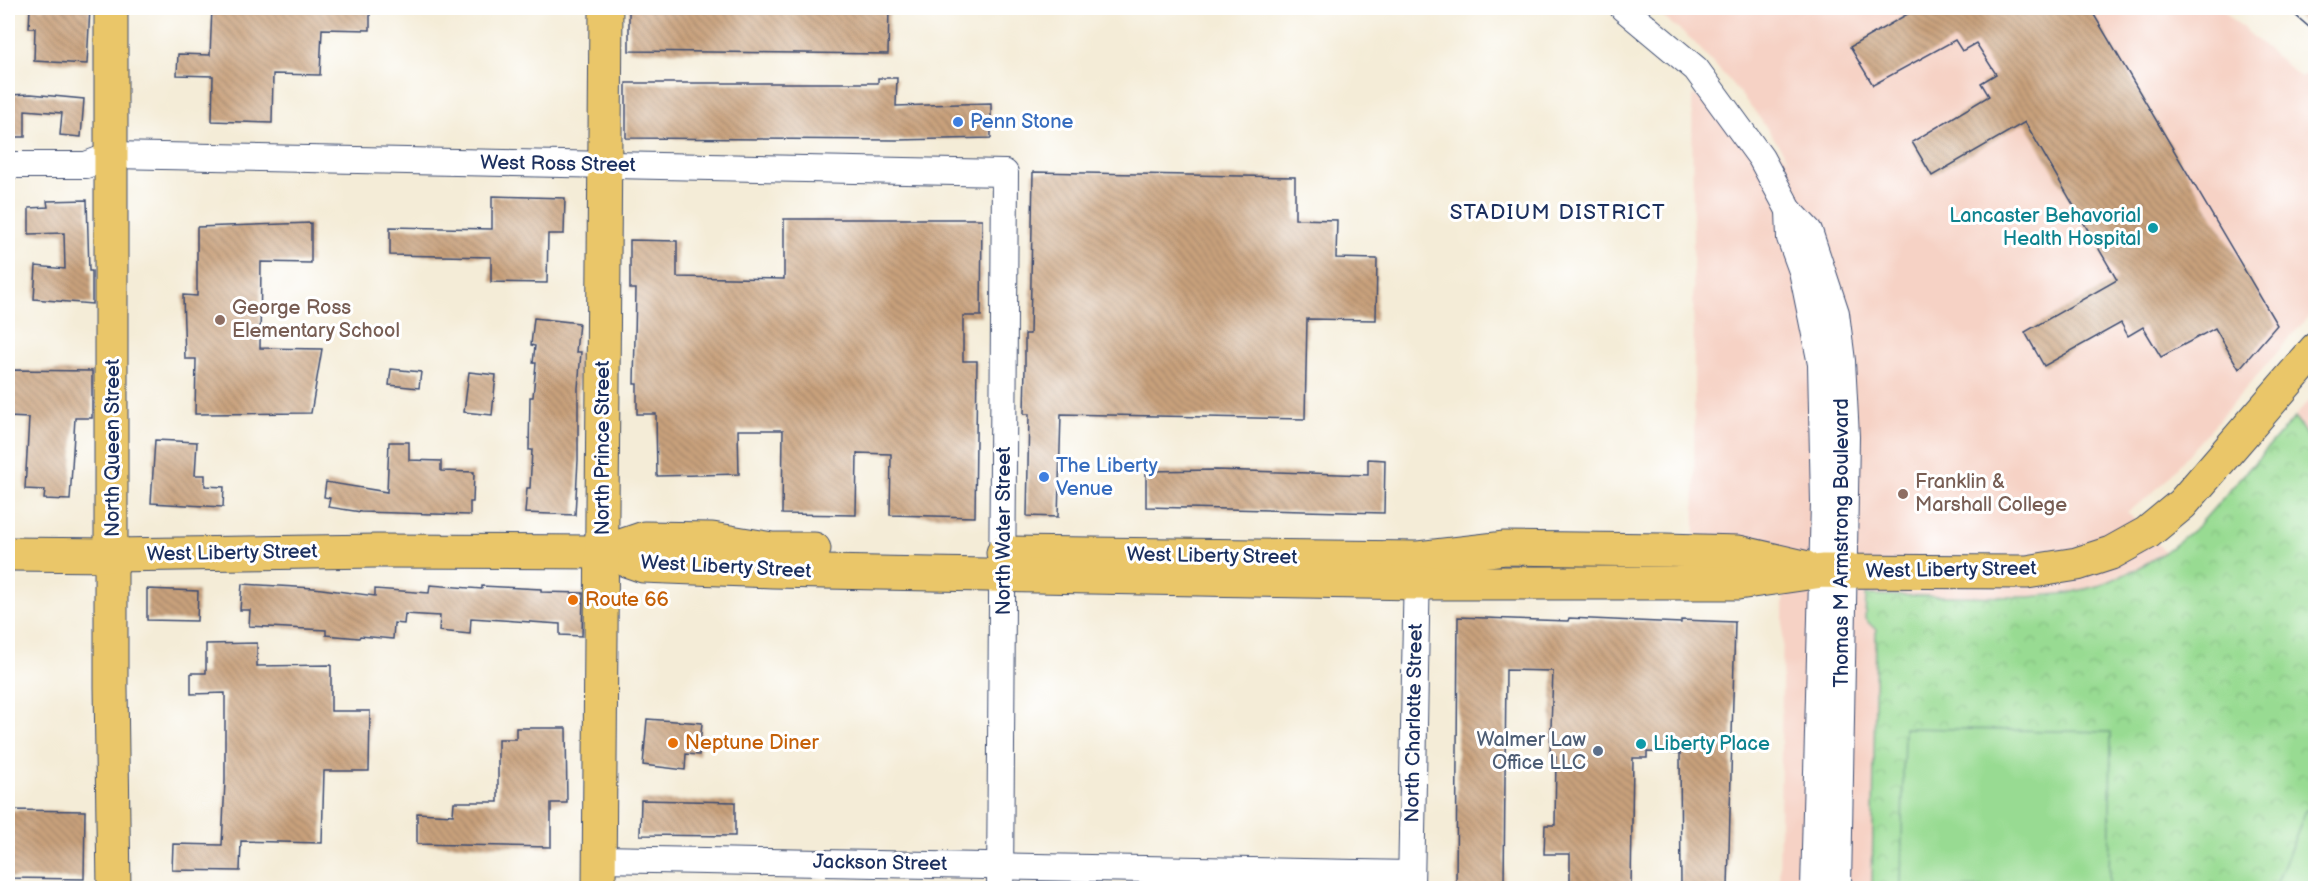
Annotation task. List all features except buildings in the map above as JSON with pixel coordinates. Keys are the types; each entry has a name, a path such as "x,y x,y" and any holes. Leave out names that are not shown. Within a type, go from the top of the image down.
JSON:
{"main road":[{"name":"North Queen Street","path":"111,8 111,687 114,888"},
{"name":"North Prince Street","path":"600,874 606,8"},
{"name":"West Liberty Street","path":"8,554 603,552 644,566 1004,565 1417,571 1738,583 1833,571 2027,572 2078,564 2111,553 2147,533 2182,504 2316,349"}],"street":[{"name":"Thomas M Armstrong Boulevard","path":"1623,8 1696,69 1761,158 1789,210 1790,238 1802,271 1821,364 1824,492 1833,571 1838,888"},
{"path":"8,165 86,165 112,155"},
{"name":"West Ross Street","path":"112,155 1005,173"},
{"name":"North Water Street","path":"1000,877 1005,173"},
{"name":"North Charlotte Street","path":"1411,881 1417,571"},
{"name":"Thomas M Armstrong Boulevard","path":"1814,888 1833,571"},
{"name":"Jackson Street","path":"600,874 1411,881"}],"shaded area":[{"name":"Franklin & Marshall College","path":"1651,8 2220,8 2301,78 2315,67 2315,309 2166,480 2127,512 2165,552 2198,526 2315,394 2315,888 1779,888 1784,547 1695,544 1692,94 1748,126 1790,161 1753,109 1727,78 1691,39"}],"green space":[{"path":"2295,417 2316,452 2315,888 1872,888 1876,630 1865,619 1866,595 2029,597 2069,593 2101,585 2137,569 2165,552 2198,526"},
{"path":"1904,728 2111,732 2109,888 1901,888"},
{"path":"2306,810 2315,814 2315,888 2275,888"}],"place":[{"name":"Penn Stone","path":"958,122"},
{"name":"Lancaster Behavorial Health Hospital","path":"2153,228"},
{"name":"George Ross Elementary School","path":"220,320"},
{"name":"The Liberty Venue","path":"1044,477"},
{"name":"Franklin & Marshall College","path":"1903,494"},
{"name":"Route 66","path":"573,600"},
{"name":"Neptune Diner","path":"673,743"},
{"name":"Liberty Place","path":"1641,744"},
{"name":"Walmer Law Office LLC","path":"1598,751"}],"district":[{"name":"STADIUM DISTRICT","path":"1558,212"}]}
